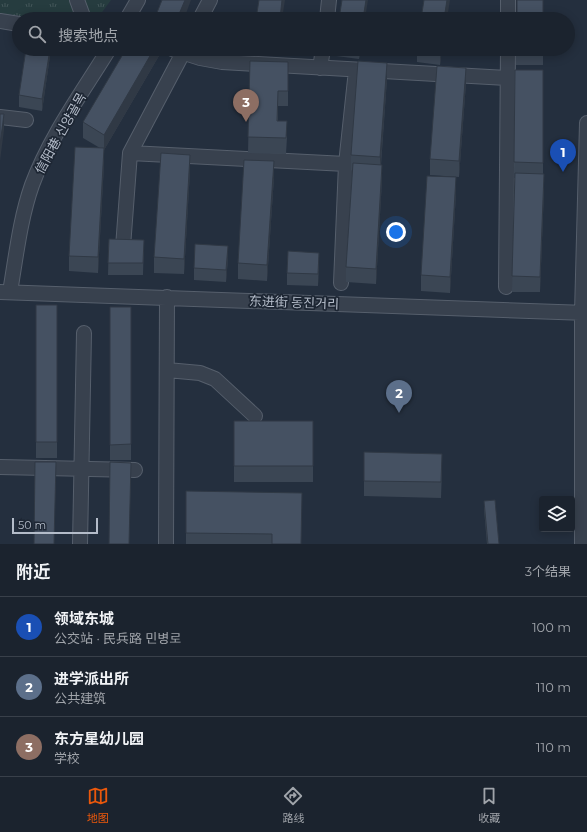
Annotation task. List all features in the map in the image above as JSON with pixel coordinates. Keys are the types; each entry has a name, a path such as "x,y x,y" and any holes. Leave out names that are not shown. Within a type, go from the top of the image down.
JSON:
{"street":[{"path":"77,0 81,12"},
{"path":"131,12 138,0"},
{"path":"204,12 210,0"},
{"path":"327,12 329,0"},
{"path":"508,0 508,12"},
{"path":"0,21 12,23"},
{"name":"信阳巷 신양골목","path":"5,292 32,185 55,137 105,56"},
{"path":"123,246 130,153 176,56"},
{"path":"200,56 222,62 508,78"},
{"path":"320,68 321,56"},
{"path":"506,287 508,56"},
{"path":"341,283 346,164 356,70"},
{"path":"0,117 26,120"},
{"path":"582,544 585,510 587,123"},
{"path":"130,153 346,164"},
{"name":"东进街 동진거리","path":"5,292 585,313"},
{"path":"166,544 167,297"},
{"path":"80,544 84,333"},
{"path":"167,370 200,373 215,379 255,416"},
{"path":"0,467 135,470"}],"green space":[{"path":"0,0 111,0 102,12 12,12 12,15 0,13"}],"building":[{"path":"162,0 185,0 180,12 157,12"},
{"path":"259,0 282,0 281,12 257,12"},
{"path":"342,0 366,0 364,12 340,12"},
{"path":"424,0 447,0 445,12 422,12"},
{"path":"517,0 543,0 543,12 517,12"},
{"path":"25,56 49,56 42,99 19,95"},
{"path":"122,56 150,56 104,135 83,122"},
{"path":"250,61 288,62 288,91 278,91 277,121 287,121 286,138 248,137"},
{"path":"358,61 387,63 380,157 351,155"},
{"path":"437,66 466,68 459,161 430,159"},
{"path":"515,70 543,70 543,163 514,162"},
{"path":"0,114 4,114 0,145"},
{"path":"75,147 104,148 98,257 69,256"},
{"path":"161,153 190,155 184,259 154,257"},
{"path":"244,160 274,161 267,265 238,263"},
{"path":"353,163 382,165 376,269 346,267"},
{"path":"515,173 544,174 540,277 512,276"},
{"path":"427,176 456,177 450,277 421,275"},
{"path":"109,239 144,240 143,263 108,263"},
{"path":"195,244 228,246 226,270 194,268"},
{"path":"288,251 319,253 318,274 287,273"},
{"path":"36,305 57,305 57,442 36,442"},
{"path":"110,307 131,307 131,444 110,445"},
{"path":"234,421 313,421 313,466 234,466"},
{"path":"364,452 442,454 441,482 364,481"},
{"path":"35,462 56,462 54,544 34,544"},
{"path":"110,462 131,463 129,544 109,544"},
{"path":"186,491 302,493 301,544 272,544 272,534 186,533"},
{"path":"495,500 499,544 488,544 484,501"}],"place":[{"name":"东方星幼儿园","path":"246,122"},
{"name":"领域东城","path":"563,172"},
{"name":"进学派出所","path":"399,413"}]}
